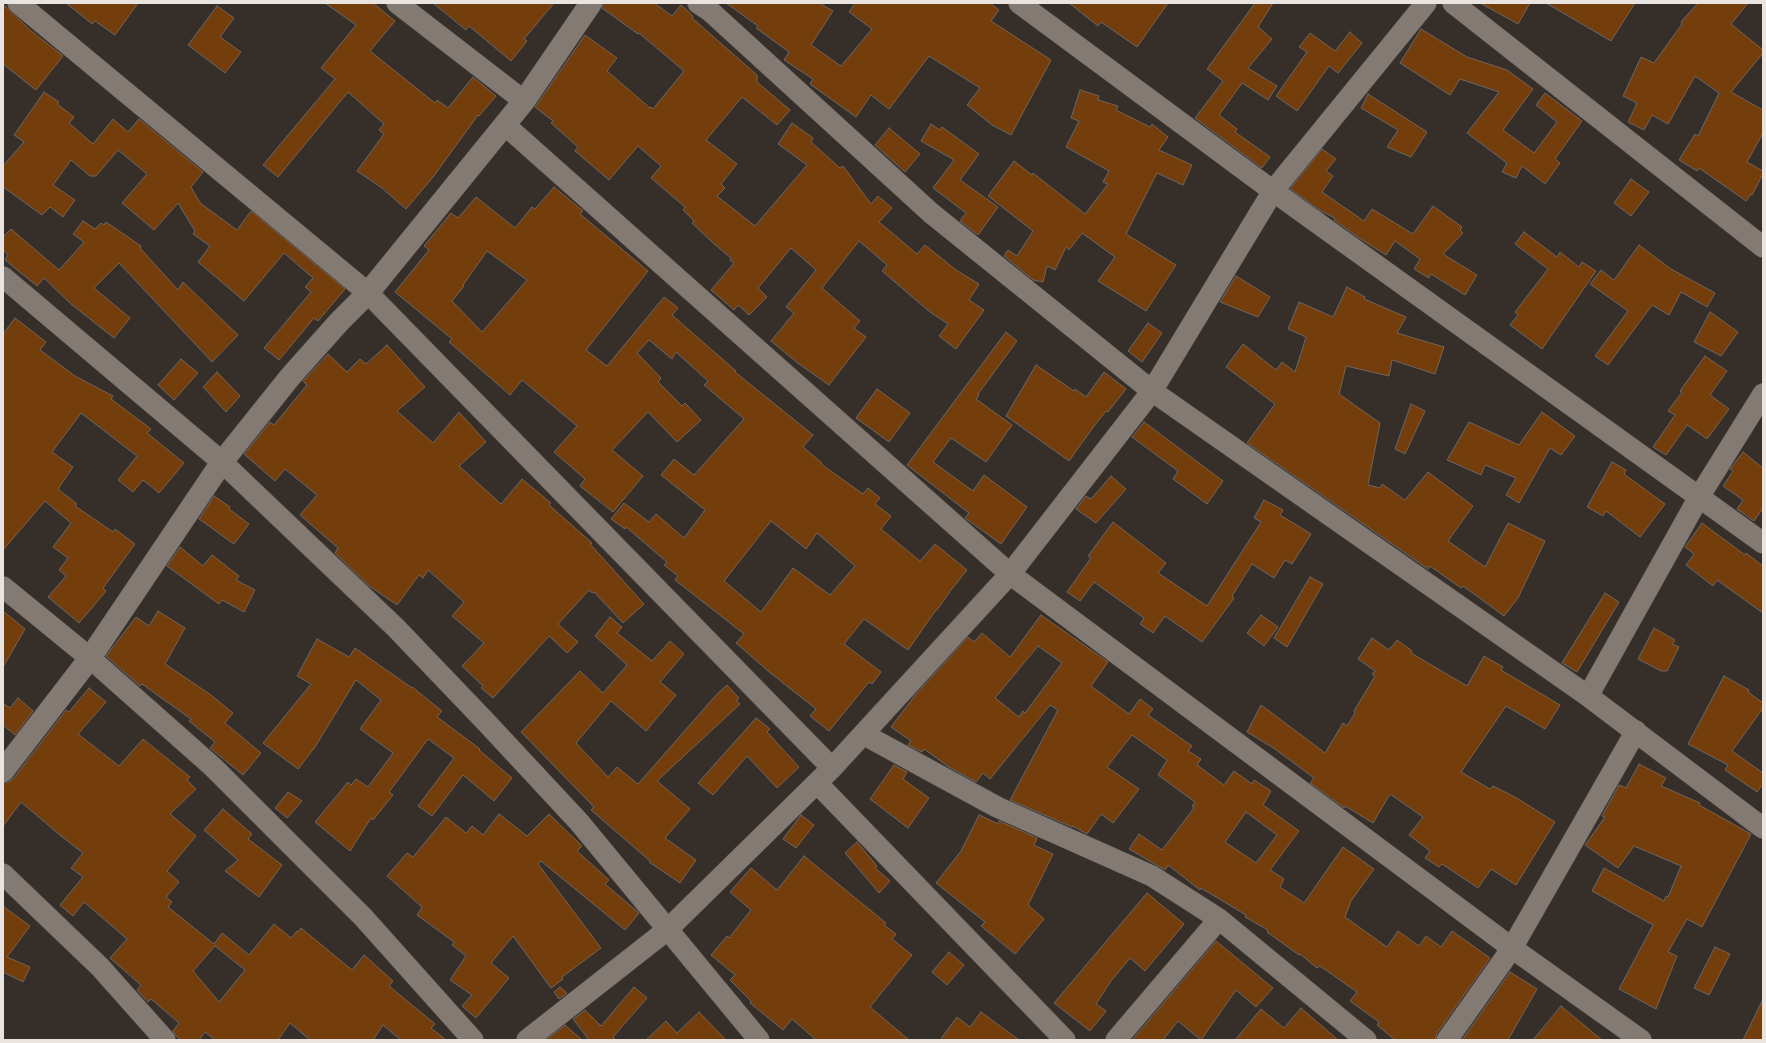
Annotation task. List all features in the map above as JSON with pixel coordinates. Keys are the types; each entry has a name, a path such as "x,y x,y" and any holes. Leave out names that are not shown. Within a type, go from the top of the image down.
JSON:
{"street":[{"path":"18,3 368,292 832,768"},
{"path":"397,3 524,101"},
{"path":"3,770 90,658 222,462 290,377 368,292 505,125 524,101 591,3"},
{"path":"698,3 710,11 931,213 1152,391 1588,696 1763,828"},
{"path":"1019,3 1273,191 1763,543"},
{"path":"527,1040 667,930 832,768 1010,574 1152,391 1273,191 1426,3"},
{"path":"1453,3 1763,246"},
{"path":"505,125 1010,574 1512,948 1641,1040"},
{"path":"3,276 222,462 396,628 579,822 759,1040"},
{"path":"1588,696 1699,497 1763,394"},
{"path":"3,587 90,658 214,767 363,917 473,1040"},
{"path":"1447,1040 1512,948 1636,731"},
{"path":"863,734 997,807 1152,876 1219,919 1366,1040"},
{"path":"817,783 1064,1040"},
{"path":"3,874 100,967 165,1040"},
{"path":"1116,1040 1219,919"}],"building":[{"path":"66,3 138,3 115,35 95,21 92,24"},
{"path":"325,3 373,3 395,21 370,51 435,103 437,100 448,108 473,77 496,96 479,116 478,115 433,177 406,209 382,188 357,171 384,134 379,130 384,124 348,92 278,177 263,165 335,79 321,68 356,25"},
{"path":"433,3 554,3 524,39 527,41 511,61 469,26 466,30"},
{"path":"603,3 654,3 672,16 681,5 693,16 692,18 757,75 757,82 790,110 777,125 742,97 706,140 737,164 721,184 725,188 717,196 755,226 807,165 778,144 792,123 813,138 811,142 840,168 843,166 871,204 878,196 892,208 879,222 917,254 925,245 956,270 979,284 969,300 984,310 956,349 939,336 948,324 930,312 882,271 887,265 859,241 822,288 860,321 854,328 866,337 829,385 799,364 771,341 794,313 786,307 816,270 791,248 758,288 767,297 749,315 738,305 734,310 711,290 734,263 730,260 731,258 692,223 694,221 683,210 685,207 651,178 661,166 638,146 609,180 575,151 578,147 551,123 553,121 535,107 585,35 617,58 607,71 650,108 651,107 653,109 684,71 639,33 638,34 602,8"},
{"path":"726,3 819,3 833,11 811,45 841,66 872,29 849,12 855,3 990,3 999,10 991,21 1051,60 1011,135 992,125 967,105 980,88 929,56 889,109 871,95 856,117 810,84 813,79 784,60 789,52 756,28 758,26"},
{"path":"1069,3 1168,3 1137,47 1101,22 1098,26"},
{"path":"1255,3 1273,3 1258,27 1272,39 1248,68 1277,86 1268,100 1242,83 1219,115 1237,129 1235,132 1270,157 1262,168 1195,118 1223,81 1207,69"},
{"path":"1480,3 1530,3 1518,24"},
{"path":"1546,3 1635,3 1611,41"},
{"path":"1698,3 1748,3 1731,24 1763,50 1763,53 1731,92 1763,110 1763,133 1747,162 1763,171 1763,174 1752,195 1751,194 1746,201 1699,168 1697,171 1679,160 1695,134 1698,136 1719,93 1695,76 1668,124 1652,115 1644,130 1628,122 1637,103 1623,96 1641,57 1654,63 1682,24 1681,22"},
{"path":"3,4 30,30 63,56 36,90 3,64"},
{"path":"217,6 234,18 220,37 241,52 225,73 188,45"},
{"path":"1421,29 1467,57 1507,70 1533,89 1503,130 1534,153 1557,122 1536,105 1545,93 1582,121 1555,159 1560,163 1545,184 1522,166 1516,178 1502,172 1507,163 1467,133 1499,92 1460,79 1450,95 1400,63"},
{"path":"1350,32 1362,43 1338,73 1329,66 1297,111 1276,96 1307,52 1299,47 1310,33 1335,51"},
{"path":"1080,90 1099,96 1098,100 1118,106 1116,110 1150,127 1152,124 1168,137 1159,150 1192,165 1183,185 1157,173 1126,234 1176,265 1146,311 1098,281 1115,257 1082,233 1069,250 1066,247 1055,270 1047,266 1043,282 1033,280 1004,256 1008,250 1017,256 1033,231 988,196 1014,161 1032,175 1033,173 1085,214 1108,184 1103,182 1109,171 1066,147 1079,121 1071,118"},
{"path":"44,92 59,102 57,104 74,117 69,123 93,144 113,119 128,132 139,119 203,172 191,187 200,203 237,230 251,211 345,289 318,321 314,318 279,360 264,348 311,292 305,287 313,278 284,253 244,301 198,262 210,246 193,234 195,231 178,203 154,230 122,203 147,174 118,150 96,176 90,176 71,160 53,185 75,200 63,217 50,207 42,215 3,187 3,166 24,142 14,135"},
{"path":"1368,94 1427,132 1411,157 1387,147 1398,130 1361,108"},
{"path":"931,124 940,130 942,127 979,154 960,180 998,207 978,235 960,221 966,213 933,188 954,160 921,141"},
{"path":"889,128 920,154 905,172 875,145"},
{"path":"1322,149 1336,159 1326,171 1333,176 1322,192 1364,221 1372,209 1413,234 1433,206 1462,227 1460,230 1463,233 1443,254 1477,275 1465,295 1431,274 1429,278 1414,269 1420,259 1395,241 1386,255 1334,220 1335,218 1321,211 1290,189"},
{"path":"1631,179 1649,192 1631,216 1614,203"},
{"path":"554,187 583,211 580,214 648,271 586,350 607,366 664,297 678,308 672,315 736,371 735,372 813,435 803,447 822,463 821,464 863,494 868,488 880,498 875,504 891,516 881,529 920,561 935,544 967,570 936,610 908,650 864,619 844,644 881,672 872,684 869,682 829,731 810,716 816,709 768,671 736,643 744,634 675,580 678,576 664,565 667,562 626,527 625,529 611,519 624,503 649,522 656,514 684,538 705,510 661,475 674,459 694,475 744,419 704,385 708,381 676,352 672,359 649,340 637,353 661,378 658,382 682,406 685,403 701,420 677,442 648,412 612,450 643,476 613,512 580,486 585,479 554,452 577,426 522,380 510,395 449,342 452,339 395,292 429,250 424,246 451,213 458,218 476,197 515,228 532,207 535,209","holes":["487,251 527,280 482,332 452,301 464,286 463,285","771,521 806,549 817,533 855,566 830,595 793,568 761,612 724,581"]},
{"path":"83,221 95,229 101,223 104,225 106,222 141,246 140,248 178,290 183,282 238,335 212,362 119,263 94,288 130,318 114,338 71,304 44,278 37,286 5,260 8,255 3,250 3,237 11,229 59,270 84,242 73,234"},
{"path":"1524,232 1557,257 1560,252 1579,267 1582,262 1596,271 1542,349 1510,325 1518,315 1515,312 1548,269 1515,244"},
{"path":"1639,245 1671,269 1715,293 1707,307 1681,292 1669,315 1652,305 1608,365 1595,356 1628,311 1590,284 1601,270 1614,280"},
{"path":"1236,276 1270,297 1258,317 1220,302"},
{"path":"1347,287 1365,297 1364,299 1406,317 1397,333 1444,347 1435,374 1392,360 1389,376 1346,366 1339,394 1380,423 1368,485 1380,488 1382,484 1405,500 1428,472 1473,506 1448,541 1485,567 1508,523 1545,541 1518,598 1504,616 1463,586 1461,588 1430,566 1428,569 1247,443 1275,404 1226,367 1243,344 1276,370 1282,362 1295,372 1306,337 1288,329 1299,302 1333,317"},
{"path":"1710,312 1738,332 1721,356 1694,342"},
{"path":"15,318 46,342 40,350 75,376 113,396 111,399 151,429 147,433 184,463 159,493 143,480 133,492 118,480 137,456 81,413 52,452 73,467 58,489 77,504 75,506 113,532 115,529 135,544 103,588 106,591 79,623 48,597 66,576 59,570 68,558 53,547 71,523 45,501 3,550 3,334"},
{"path":"1148,323 1162,333 1142,362 1128,351"},
{"path":"1006,332 1017,341 978,394 979,395 976,399 1012,425 986,462 951,438 933,462 973,491 984,475 1027,507 1001,544 965,518 969,513 907,465"},
{"path":"387,345 425,387 397,411 433,443 459,412 486,442 459,466 501,504 522,479 551,503 549,505 592,543 590,544 644,604 623,623 594,592 592,593 589,590 558,624 578,642 567,653 549,636 493,698 481,688 483,686 462,666 484,643 452,616 464,602 428,570 423,578 419,575 397,605 368,585 335,553 338,548 300,515 317,495 285,469 275,481 244,454 270,422 274,425 307,385 303,381 328,354 347,372 360,359 366,364"},
{"path":"1705,356 1727,371 1710,395 1729,409 1707,439 1687,425 1666,455 1653,447 1675,415 1668,411 1682,392 1680,391"},
{"path":"181,359 198,373 174,400 158,385"},
{"path":"1036,365 1074,391 1075,389 1086,397 1104,372 1126,389 1108,412 1106,411 1094,426 1069,461 1006,416"},
{"path":"217,372 240,396 226,412 203,387"},
{"path":"877,389 910,413 889,442 856,418"},
{"path":"1411,404 1425,411 1405,454 1395,449"},
{"path":"1542,412 1575,436 1561,455 1550,448 1519,503 1506,495 1516,478 1485,465 1481,475 1447,460 1469,422 1519,445"},
{"path":"1144,422 1223,481 1207,504 1173,479 1178,471 1132,437"},
{"path":"1743,452 1763,468 1763,508 1754,521 1737,509 1743,500 1723,486 1733,471 1730,469"},
{"path":"1612,462 1626,470 1624,474 1665,504 1640,537 1606,511 1603,516 1587,507"},
{"path":"1111,476 1126,489 1096,523 1076,509 1086,496 1091,499"},
{"path":"214,496 230,507 229,509 249,524 234,544 199,519"},
{"path":"1264,500 1283,510 1280,515 1311,534 1292,564 1285,560 1274,578 1252,564 1232,596 1234,598 1202,642 1165,616 1153,633 1140,624 1144,618 1094,582 1080,601 1067,592 1091,558 1088,556 1113,522 1166,563 1158,573 1207,606 1261,522 1254,518"},
{"path":"1702,523 1745,555 1746,553 1763,566 1763,613 1717,580 1713,586 1686,565 1694,554 1685,547"},
{"path":"180,547 203,566 212,555 239,576 236,580 255,590 244,612 222,600 219,604 167,566"},
{"path":"1310,577 1323,584 1287,647 1274,638"},
{"path":"1605,593 1619,602 1577,672 1562,663"},
{"path":"3,611 25,629 3,667"},
{"path":"158,611 185,628 165,664 211,695 233,713 225,723 261,753 243,775 210,748 215,742 189,721 191,719 142,684 140,686 106,656 136,617 149,626"},
{"path":"1041,615 1108,662 1091,686 1129,714 1140,699 1153,709 1148,715 1192,746 1188,751 1201,759 1197,765 1224,785 1234,771 1252,784 1254,780 1271,791 1263,805 1299,831 1270,870 1284,879 1280,887 1304,903 1343,847 1374,869 1351,901 1345,917 1387,947 1398,931 1419,946 1426,936 1441,947 1452,931 1490,958 1437,1033 1435,1040 1395,1040 1377,1025 1379,1022 1350,1001 1357,992 1320,966 1317,968 1300,954 1299,955 1267,932 1268,930 1245,917 1246,915 1201,888 1200,890 1168,865 1165,870 1129,849 1139,834 1162,850 1194,808 1192,806 1195,802 1158,775 1167,760 1132,735 1107,767 1139,789 1113,823 1101,814 1087,834 1073,826 1072,827 1010,800 1058,710 1050,705 990,779 983,773 976,782 949,767 924,749 922,752 908,745 911,741 891,727 916,694 968,637 974,642 982,633 1010,657","holes":["1038,646 1062,663 1025,713 1023,711 1019,717 995,698","1246,812 1277,835 1256,863 1225,842"]},
{"path":"1261,615 1278,627 1264,646 1247,633"},
{"path":"610,617 622,627 617,633 652,661 670,641 684,654 660,682 676,695 646,731 611,701 576,743 608,777 617,767 638,784 717,694 727,685 739,698 736,701 740,704 657,781 690,809 665,838 696,860 680,883 649,862 650,861 591,810 594,807 521,732 580,671 603,693 627,665 595,636"},
{"path":"1654,628 1675,640 1672,644 1679,647 1667,671 1661,671 1638,659"},
{"path":"1372,638 1389,650 1397,640 1412,651 1411,653 1467,686 1484,656 1503,667 1501,670 1560,705 1545,729 1506,706 1461,772 1490,789 1493,786 1515,797 1555,822 1516,885 1491,869 1478,888 1442,864 1439,867 1425,858 1430,851 1409,835 1423,817 1390,794 1373,823 1345,806 1344,808 1310,783 1314,778 1275,749 1247,732 1261,705 1325,753 1343,723 1347,726 1355,713 1354,711 1375,676 1372,674 1375,671 1358,659"},
{"path":"317,639 349,657 355,648 412,687 442,711 437,717 480,749 479,750 512,778 494,801 463,775 432,816 418,806 454,758 428,739 389,792 393,795 373,820 371,818 350,851 315,822 348,782 351,785 356,779 368,787 393,753 360,729 381,700 356,680 315,747 298,769 263,743 311,684 297,676"},
{"path":"1724,676 1749,690 1748,692 1763,703 1763,708 1732,751 1763,773 1763,784 1757,792 1725,770 1728,765 1688,744"},
{"path":"89,688 106,702 78,734 119,766 143,739 190,777 187,780 196,789 170,814 196,836 167,871 179,882 166,897 172,902 168,907 214,944 222,933 249,955 274,924 291,938 301,928 352,970 364,955 393,981 389,986 435,1024 431,1028 446,1040 401,1040 383,1025 373,1040 310,1040 290,1023 278,1040 215,1040 205,1032 199,1040 181,1040 176,1036 173,1031 179,1023 151,999 148,1002 137,990 141,985 110,958 127,939 84,902 73,916 60,905 83,877 71,868 83,853 21,802 3,826 3,783 13,779 66,710 69,712","holes":["215,946 245,970 219,1002 193,971"]},
{"path":"18,698 33,711 15,735 3,725 3,703 10,708"},
{"path":"756,718 770,729 767,732 799,767 777,788 747,756 713,795 698,783"},
{"path":"1639,764 1666,778 1661,786 1700,803 1699,805 1751,834 1702,927 1687,919 1668,952 1677,956 1656,1009 1619,989 1653,925 1592,891 1604,868 1664,901 1666,896 1668,897 1681,866 1634,846 1618,868 1585,845 1605,817 1602,816 1619,785 1626,788"},
{"path":"894,765 907,772 903,779 929,798 908,828 870,799"},
{"path":"288,792 302,801 287,818 275,808"},
{"path":"223,809 252,834 248,839 282,865 259,897 225,871 238,860 204,830"},
{"path":"499,814 527,836 549,814 582,846 577,851 609,880 605,884 639,913 625,930 541,861 538,864 601,948 562,977 563,979 551,988 513,936 491,963 509,978 476,1018 462,1006 472,995 450,980 466,956 452,945 454,942 417,915 422,907 387,876 407,853 413,857 446,817 466,833 472,826 483,835"},
{"path":"801,815 814,825 796,848 783,839"},
{"path":"979,815 998,824 999,821 1037,838 1034,845 1053,854 1028,905 1044,919 1015,954 981,926 985,922 936,883 961,851"},
{"path":"857,842 877,866 875,868 890,881 879,893 845,853"},
{"path":"804,856 886,923 884,925 896,934 892,939 912,955 870,1007 909,1040 816,1040 792,1019 783,1030 750,1003 751,1001 730,980 735,975 711,955 727,936 729,938 751,910 730,892 751,868 777,890"},
{"path":"1147,893 1184,924 1145,971 1130,958 1111,981 1096,1004 1106,1011 1090,1031 1054,1003"},
{"path":"3,906 30,926 7,957 30,967 23,982 3,972"},
{"path":"1216,941 1273,988 1256,1007 1236,990 1201,1040 1178,1021 1163,1040 1132,1040"},
{"path":"1715,947 1730,954 1709,995 1694,988"},
{"path":"949,952 964,965 947,985 932,972"},
{"path":"1510,972 1537,989 1508,1040 1462,1040"},
{"path":"560,987 567,993 559,999 554,992"},
{"path":"634,987 647,998 613,1037 616,1040 589,1040 573,1019 585,1010 601,1026"},
{"path":"1763,999 1763,1040 1743,1040"},
{"path":"1561,1006 1602,1040 1533,1040"},
{"path":"1301,1008 1338,1040 1235,1040 1261,1009 1284,1028"},
{"path":"699,1012 726,1040 646,1040 666,1021 677,1033"},
{"path":"981,1012 1019,1040 940,1040 957,1017 970,1027"},
{"path":"565,1025 582,1040 546,1040"}]}
